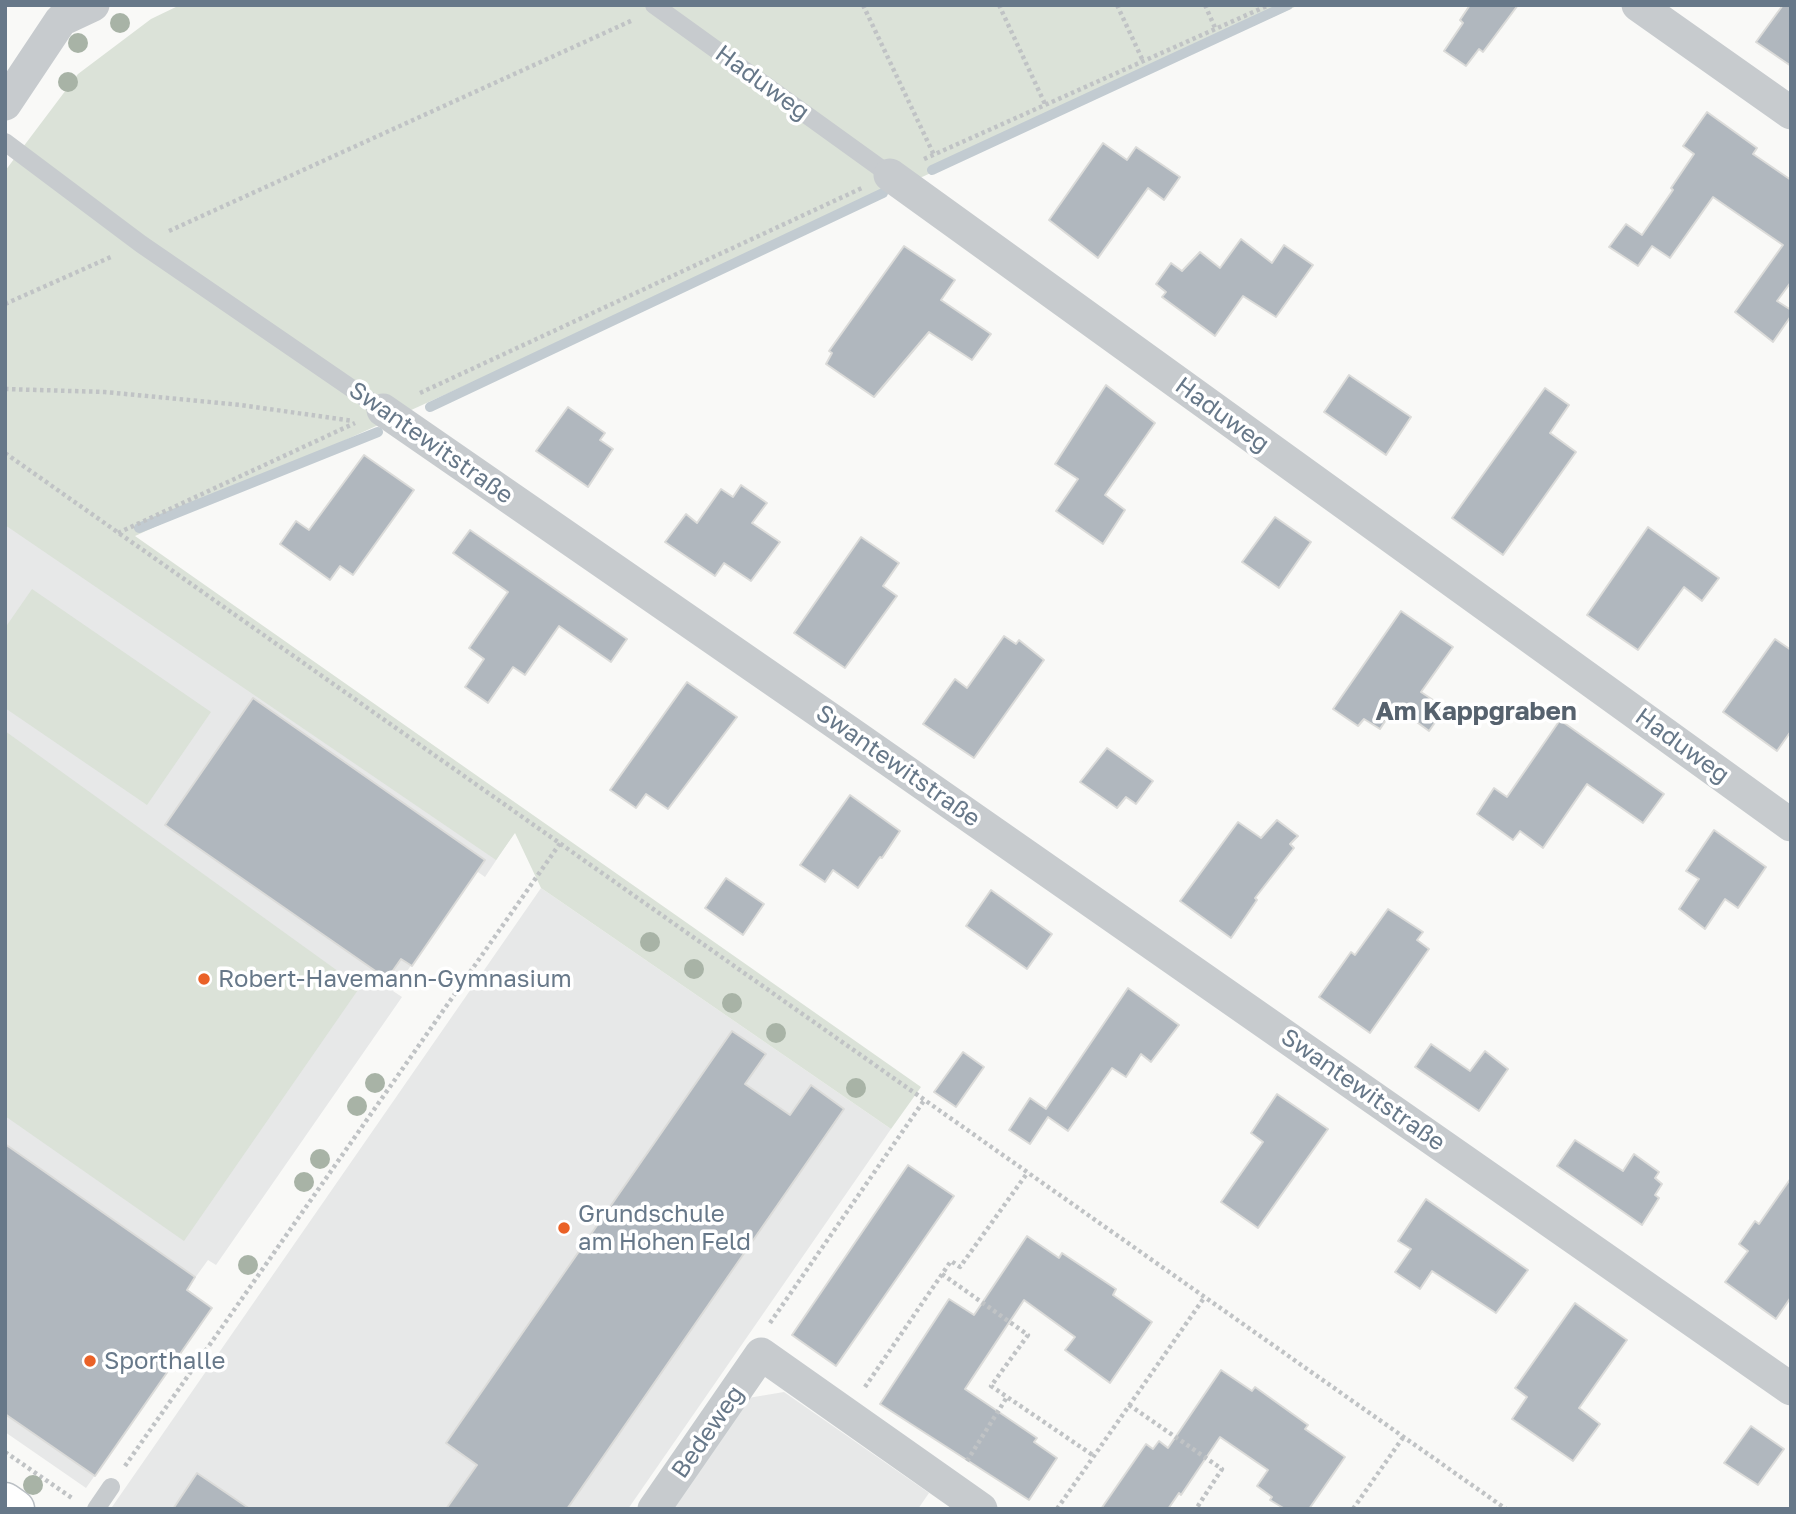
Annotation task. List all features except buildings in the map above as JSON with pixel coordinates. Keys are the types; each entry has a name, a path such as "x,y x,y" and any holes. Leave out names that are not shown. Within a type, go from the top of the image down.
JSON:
{"street":[{"path":"5,104 61,20 93,5"},
{"path":"1638,5 1791,113"},
{"name":"Haduweg","path":"890,175 1791,825"},
{"name":"Swantewitstraße","path":"383,410 1791,1389"},
{"path":"761,1354 981,1509"},
{"name":"Bedeweg","path":"654,1509 761,1354"},
{"path":"5,1502 15,1509"}],"lane":[{"name":"Haduweg","path":"656,7 890,175"},
{"name":"Swantewitstraße","path":"5,142 141,244 383,410"},
{"path":"96,1509 111,1487"}],"path":[{"path":"863,5 934,155"},
{"path":"999,5 1045,104"},
{"path":"1117,5 1143,61"},
{"path":"1205,5 1216,30"},
{"path":"383,410 1045,104 1269,5"},
{"path":"5,304 656,7"},
{"path":"5,389 118,393 241,405 358,422 118,533"},
{"path":"5,453 1507,1509"},
{"path":"111,1487 561,842"},
{"path":"761,1354 765,1330 925,1099"},
{"path":"846,1414 951,1261 960,1267 1028,1172"},
{"path":"942,1273 1028,1335 991,1386 1094,1455"},
{"path":"1057,1509 1204,1298"},
{"path":"950,1488 1007,1396"},
{"path":"1129,1405 1222,1469 1196,1509"},
{"path":"1353,1509 1404,1436"},
{"path":"5,1452 77,1502"}],"shaded area":[{"path":"180,5 1299,5 135,536 921,1087 891,1129 541,888 515,833 496,860 5,525 5,171 78,74 151,19"},
{"name":"Robert-Havemann-Gymnasium","path":"5,478 515,832 485,877 468,865 472,879 393,991 402,997 216,1265 208,1260 187,1289 212,1308 86,1488 5,1432"},
{"path":"32,589 211,712 147,805 5,708 5,628"},
{"path":"5,731 360,987 184,1241 5,1116"},
{"name":"Grundschule am Hohen Feld","path":"541,888 891,1129 628,1509 112,1507"},
{"path":"784,1392 929,1493 918,1509 672,1509 748,1398"}],"waterway":[{"path":"932,170 1288,5"},
{"path":"430,407 883,193"},
{"path":"139,528 378,432"}],"place":[{"name":"Robert-Havemann-Gymnasium","path":"204,979"},
{"name":"Grundschule am Hohen Feld","path":"564,1228"},
{"name":"Sporthalle","path":"90,1361"}],"district":[{"name":"Am Kappgraben","path":"1476,712"}]}
